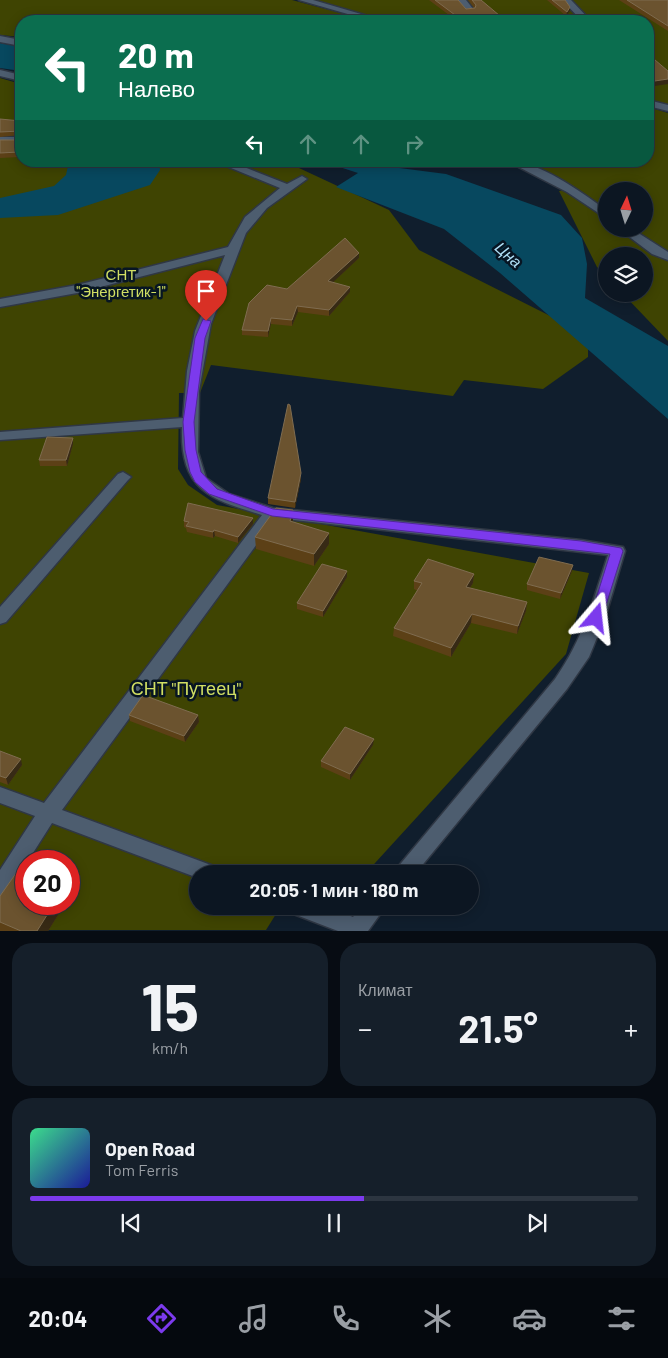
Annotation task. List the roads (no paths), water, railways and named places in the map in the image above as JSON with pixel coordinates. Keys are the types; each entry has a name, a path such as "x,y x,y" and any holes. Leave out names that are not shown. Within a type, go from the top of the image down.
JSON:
{"lane":[{"path":"303,0 359,15"},
{"path":"461,0 470,10"},
{"path":"566,0 581,15"},
{"path":"0,39 15,42"},
{"path":"0,72 15,76"},
{"path":"654,104 668,108"},
{"path":"0,140 15,140"},
{"path":"239,167 296,184 256,213 244,226 232,250 200,338 189,422 191,450 199,480 225,498 272,512 581,545 617,551 596,618 580,657 561,684 410,865"},
{"path":"524,167 571,190 598,209"},
{"path":"638,238 656,251 668,256"},
{"path":"0,303 77,289 232,250"},
{"path":"0,436 189,422"},
{"path":"0,618 122,477"},
{"path":"0,888 48,813 272,512"},
{"path":"0,794 189,865"},
{"path":"321,915 356,929 368,915"}],"water":[{"path":"0,43 15,46 15,70 0,68"},
{"path":"68,167 160,167 160,170 150,185 58,215 0,218 0,198 54,186 66,175"},
{"name":"Цна","path":"340,167 392,167 446,174 561,215 582,238 587,264 585,298 668,346 668,419 500,273 444,229 336,187 358,173"}],"park label":[{"name":"СНТ \"Энергетик-1\"","path":"121,282"},
{"name":"СНТ \"Путеец\"","path":"186,688"}]}
